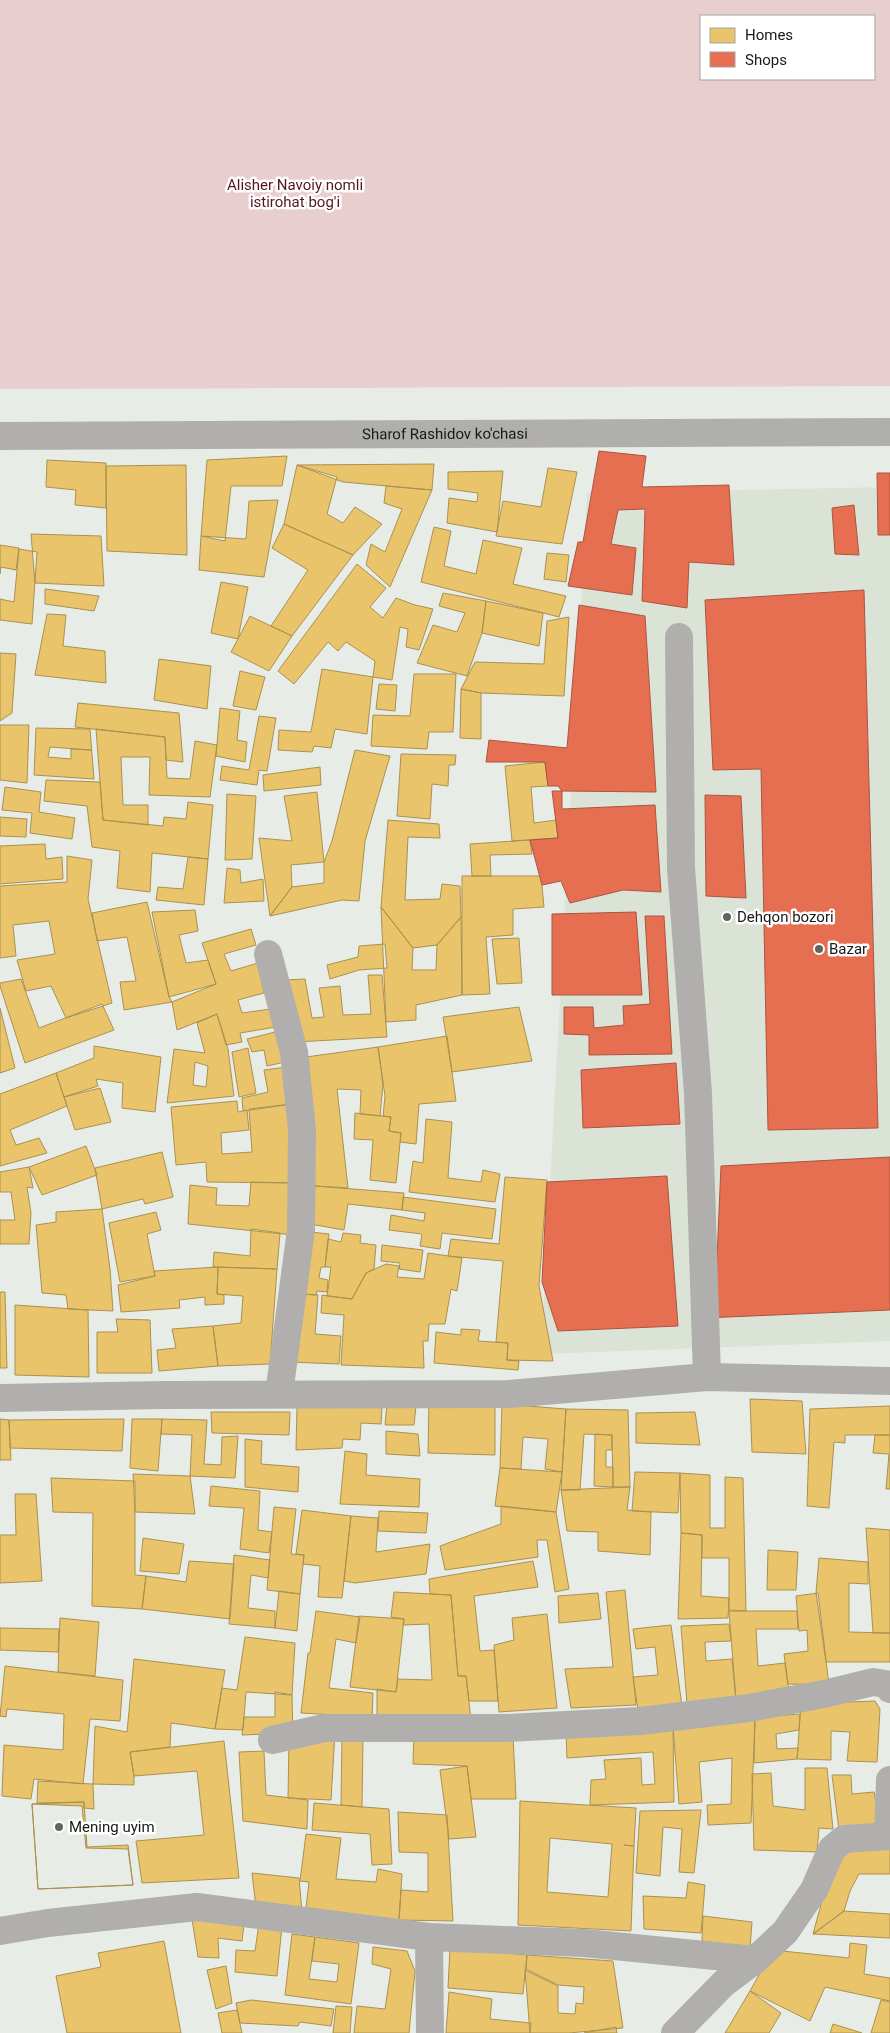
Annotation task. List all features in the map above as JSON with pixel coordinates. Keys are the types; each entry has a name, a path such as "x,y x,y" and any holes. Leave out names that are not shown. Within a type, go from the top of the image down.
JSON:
{"street":[{"name":"Sharof Rashidov ko'chasi","path":"0,436 890,432"},
{"path":"680,637 681,868 698,1093 707,1377"},
{"path":"268,954 294,1052 302,1130 301,1230 279,1394"},
{"path":"0,1398 279,1394 509,1394 707,1377 890,1381"},
{"path":"272,1740 324,1728 506,1728 640,1721 749,1708 824,1694 873,1682 886,1684 890,1689"},
{"path":"675,2033 724,1983 754,1960 785,1932 814,1890 832,1849 844,1839 889,1836 890,1780"},
{"path":"0,1931 48,1923 196,1907 429,1936 584,1943 754,1960"},
{"path":"429,1936 430,2033"}],"shaded area":[{"name":"Dehqon bozori","path":"890,487 890,1341 541,1354 587,493"}],"green space":[{"name":"Alisher Navoiy nomli istirohat bog'i","path":"0,0 890,0 890,386 0,389"}],"building: Homes":[{"path":"287,456 282,486 231,486 225,541 201,536 207,460"},
{"path":"47,460 106,463 106,508 75,505 76,490 46,487"},
{"path":"434,464 432,490 343,482 297,465"},
{"path":"186,465 187,555 107,551 106,466"},
{"path":"297,465 337,477 327,514 343,523 355,507 382,524 353,555 284,524"},
{"path":"548,468 577,472 562,544 496,536 503,501 541,507"},
{"path":"503,471 497,532 447,523 449,498 477,502 478,493 448,489 448,472"},
{"path":"386,486 432,490 390,587 366,565 371,544 385,552 402,509 384,503"},
{"path":"278,500 264,577 199,570 201,536 246,539 249,501"},
{"path":"284,524 353,555 292,636 271,626 308,570 272,548"},
{"path":"434,527 451,531 444,566 476,574 483,540 522,548 513,584 566,596 559,617 421,582"},
{"path":"31,534 101,536 104,586 35,583"},
{"path":"0,545 19,548 16,570 1,567 0,574"},
{"path":"19,549 37,552 32,624 0,620 0,599 14,602"},
{"path":"547,553 569,555 566,582 544,579"},
{"path":"357,564 386,588 370,607 383,618 396,598 433,609 419,650 406,647 408,629 400,627 392,680 373,677 375,661 346,642 338,651 328,642 294,684 278,671"},
{"path":"221,582 248,587 238,639 211,633"},
{"path":"45,589 99,596 94,611 45,604"},
{"path":"443,593 486,601 482,633 467,676 417,663 433,625 457,632 465,613 439,606"},
{"path":"486,601 543,613 539,646 482,633"},
{"path":"47,614 66,615 63,646 105,651 106,683 35,675"},
{"path":"250,616 292,636 269,671 231,652"},
{"path":"569,617 564,696 481,693 461,689 475,662 544,664 547,621"},
{"path":"0,653 16,654 12,713 0,721"},
{"path":"159,659 211,666 207,709 154,700"},
{"path":"322,669 373,677 367,734 335,729 331,748 314,746 312,752 278,750 279,730 311,732"},
{"path":"240,671 265,677 256,710 233,706"},
{"path":"414,674 456,674 453,732 429,732 427,749 371,746 373,715 410,716"},
{"path":"379,684 397,685 395,711 376,709"},
{"path":"461,689 481,693 481,739 460,738"},
{"path":"78,703 179,713 183,762 166,760 165,737 75,727"},
{"path":"220,708 240,711 237,740 247,742 245,762 216,756"},
{"path":"259,716 276,718 267,771 259,770 257,785 220,780 222,766 249,770"},
{"path":"0,725 29,725 27,783 0,780"},
{"path":"36,728 90,729 94,779 34,775","holes":["50,747 91,750 71,749 71,759 48,757"]},
{"path":"96,729 165,737 167,778 190,779 195,741 217,745 210,797 149,795 150,757 121,757 123,805 148,805 148,825 103,820"},
{"path":"355,750 390,756 365,841 359,901 342,900 270,916 292,887 324,883 324,862 332,841"},
{"path":"401,754 456,755 455,765 449,765 448,786 432,784 430,819 397,816"},
{"path":"545,762 548,786 531,787 534,823 556,820 558,838 512,841 505,766"},
{"path":"320,767 321,785 264,791 263,775"},
{"path":"46,780 100,782 103,820 163,826 164,817 186,819 188,802 213,805 208,859 152,853 150,892 117,888 120,851 92,847 87,806 44,801"},
{"path":"5,787 41,792 39,812 75,818 72,839 30,833 32,813 2,810"},
{"path":"317,792 324,862 291,865 292,887 270,916 259,838 292,841 284,796"},
{"path":"227,794 256,796 252,859 225,860"},
{"path":"0,817 27,819 26,837 0,836"},
{"path":"388,820 439,824 440,838 408,837 405,900 440,899 442,884 460,886 461,917 437,945 413,948 381,907"},
{"path":"530,840 532,854 490,855 491,876 472,876 470,844"},
{"path":"45,844 46,859 62,857 63,879 0,884 0,846"},
{"path":"67,856 92,860 88,899 112,1003 66,1018 51,986 26,991 17,960 55,954 49,921 13,925 16,956 0,958 0,886 67,882"},
{"path":"188,857 208,859 204,905 156,900 158,887 183,889"},
{"path":"227,868 240,870 241,883 263,879 264,901 224,903"},
{"path":"462,876 541,876 544,907 513,909 513,935 486,937 490,994 462,995"},
{"path":"147,902 169,997 172,1002 124,1010 120,982 136,981 127,937 97,941 92,913"},
{"path":"381,907 413,948 412,970 436,970 437,945 461,917 462,995 416,1005 416,1020 386,1022"},
{"path":"195,910 198,931 179,935 186,963 208,960 216,984 169,997 152,912"},
{"path":"251,929 256,945 224,954 231,971 258,963 264,993 238,1000 242,1013 271,1009 276,1027 240,1033 242,1042 226,1045 217,1014 177,1030 172,1002 216,984 202,943"},
{"path":"519,938 522,983 497,984 492,939"},
{"path":"385,944 387,968 359,970 330,979 327,965 358,957 359,946"},
{"path":"368,975 382,975 387,1037 296,1042 284,980 305,979 312,1018 324,1017 319,988 340,986 343,1015 371,1014"},
{"path":"21,979 39,1028 102,1004 114,1030 25,1063 0,986 0,983"},
{"path":"519,1007 532,1061 452,1072 443,1017"},
{"path":"0,1008 15,1068 0,1073"},
{"path":"217,1014 228,1049 234,1096 167,1103 174,1049 205,1053 197,1023","holes":["195,1062 208,1066 206,1087 193,1085"]},
{"path":"275,1032 285,1062 267,1066 264,1050 252,1052 247,1039"},
{"path":"447,1036 456,1101 419,1104 416,1144 400,1142 401,1133 389,1131 391,1117 383,1116 385,1096 378,1047"},
{"path":"94,1046 161,1057 155,1112 122,1108 123,1083 96,1079 98,1086 64,1097 56,1073 94,1058"},
{"path":"378,1047 383,1084 380,1116 360,1114 361,1090 337,1089 348,1188 315,1186 299,1058"},
{"path":"248,1048 256,1093 239,1097 232,1052"},
{"path":"287,1067 292,1104 243,1111 242,1098 268,1092 264,1070"},
{"path":"56,1073 67,1106 10,1130 16,1145 39,1138 47,1153 0,1166 0,1094"},
{"path":"100,1088 111,1122 75,1130 64,1097"},
{"path":"237,1101 238,1112 247,1110 249,1130 221,1133 222,1154 252,1152 249,1109 292,1104 294,1183 207,1182 206,1162 176,1165 171,1107"},
{"path":"355,1113 391,1117 389,1131 401,1133 396,1183 370,1180 373,1140 354,1139"},
{"path":"426,1119 452,1122 448,1178 481,1182 483,1170 500,1174 495,1202 409,1192 413,1161 423,1163"},
{"path":"86,1146 97,1175 42,1195 29,1167"},
{"path":"162,1152 173,1197 145,1204 143,1199 102,1209 95,1168"},
{"path":"29,1167 33,1188 27,1187 31,1213 29,1244 0,1244 0,1220 15,1220 11,1192 0,1192 0,1172"},
{"path":"505,1177 547,1180 539,1286 553,1361 507,1360 508,1343 496,1342 503,1261 448,1256 451,1239 499,1244"},
{"path":"251,1182 294,1183 293,1235 188,1224 190,1185 217,1188 216,1205 249,1206"},
{"path":"315,1186 404,1193 402,1210 348,1204 344,1230 310,1224"},
{"path":"403,1197 496,1209 492,1239 442,1233 440,1249 420,1246 422,1234 389,1230 391,1215 424,1221 425,1213 402,1210"},
{"path":"102,1209 110,1269 113,1311 68,1309 66,1295 42,1293 36,1225 56,1222 56,1212"},
{"path":"156,1212 161,1230 147,1234 155,1276 120,1282 109,1223"},
{"path":"251,1229 280,1233 277,1269 213,1267 214,1252 250,1256"},
{"path":"311,1232 329,1234 325,1267 321,1267 319,1278 328,1280 327,1292 317,1291 316,1295 301,1294"},
{"path":"343,1233 361,1235 360,1243 376,1245 374,1269 366,1273 352,1299 327,1296 331,1267 325,1267 328,1239 341,1242"},
{"path":"382,1245 423,1250 420,1272 399,1269 400,1263 381,1261"},
{"path":"428,1253 462,1258 457,1291 451,1289 445,1324 429,1324 428,1341 423,1341 424,1368 341,1365 344,1315 321,1313 322,1295 352,1299 366,1273 386,1264 399,1266 397,1277 424,1279"},
{"path":"218,1267 217,1294 224,1295 224,1304 205,1305 205,1297 179,1300 180,1308 121,1312 118,1285 155,1276 154,1271"},
{"path":"218,1267 277,1269 270,1364 218,1366 213,1326 241,1323 243,1296 217,1294"},
{"path":"0,1292 5,1292 7,1368 0,1368"},
{"path":"301,1294 318,1295 315,1334 341,1336 339,1364 289,1362"},
{"path":"15,1305 88,1310 89,1377 15,1375"},
{"path":"116,1319 150,1320 152,1373 97,1373 97,1332 118,1332"},
{"path":"213,1326 218,1366 159,1371 157,1350 176,1348 172,1329"},
{"path":"461,1329 480,1330 478,1341 508,1343 507,1360 519,1361 518,1370 434,1363 436,1332 461,1335"},
{"path":"429,1399 495,1399 495,1455 428,1453"},
{"path":"750,1399 802,1401 806,1454 752,1452"},
{"path":"387,1404 416,1406 414,1425 385,1425"},
{"path":"502,1404 566,1409 562,1472 545,1469 548,1439 523,1437 521,1469 500,1468"},
{"path":"297,1406 382,1407 381,1424 361,1423 360,1440 343,1439 342,1448 296,1450"},
{"path":"890,1406 890,1435 845,1435 845,1443 834,1442 829,1508 807,1506 810,1409"},
{"path":"566,1409 628,1410 630,1487 613,1487 612,1435 584,1434 580,1490 561,1490"},
{"path":"211,1412 290,1412 289,1435 212,1433"},
{"path":"695,1412 700,1445 636,1443 636,1413"},
{"path":"0,1419 9,1420 11,1460 0,1460"},
{"path":"124,1419 122,1451 10,1448 9,1420"},
{"path":"132,1419 162,1419 158,1471 130,1468"},
{"path":"162,1419 207,1420 204,1464 221,1465 222,1437 238,1436 235,1478 190,1476 192,1435 161,1434"},
{"path":"386,1431 418,1434 420,1456 386,1454"},
{"path":"595,1434 612,1435 612,1450 606,1450 606,1467 613,1467 613,1487 594,1486"},
{"path":"875,1435 890,1435 890,1489 886,1489 889,1454 873,1453"},
{"path":"245,1439 262,1441 261,1464 299,1467 298,1492 245,1487"},
{"path":"345,1451 367,1454 366,1475 420,1479 419,1507 340,1504"},
{"path":"500,1468 562,1472 556,1512 495,1506"},
{"path":"635,1472 680,1473 678,1513 632,1511"},
{"path":"680,1473 710,1475 710,1528 725,1528 725,1477 743,1478 746,1611 729,1610 729,1558 702,1558 702,1535 681,1533"},
{"path":"133,1474 190,1476 195,1514 135,1512"},
{"path":"51,1478 135,1481 135,1575 146,1576 142,1609 92,1606 93,1513 53,1512"},
{"path":"211,1486 260,1491 258,1530 272,1532 269,1553 240,1549 244,1508 209,1506"},
{"path":"630,1487 627,1510 651,1512 650,1555 598,1551 598,1532 567,1531 561,1490"},
{"path":"15,1494 36,1494 42,1581 0,1583 0,1535 16,1535"},
{"path":"501,1506 556,1512 569,1589 555,1592 547,1540 537,1540 538,1557 445,1570 440,1546 501,1524"},
{"path":"274,1507 296,1509 291,1554 304,1555 300,1594 267,1590"},
{"path":"302,1510 351,1516 342,1598 318,1597 320,1566 303,1564 304,1555 296,1554"},
{"path":"379,1511 428,1513 426,1533 378,1531"},
{"path":"351,1516 378,1518 376,1552 430,1544 426,1574 355,1583 344,1581"},
{"path":"866,1528 890,1530 890,1633 873,1633"},
{"path":"681,1533 702,1535 701,1596 729,1598 728,1618 678,1619"},
{"path":"143,1538 184,1544 179,1574 140,1571"},
{"path":"768,1550 798,1552 796,1590 767,1590"},
{"path":"234,1555 270,1560 268,1578 251,1575 248,1608 275,1611 275,1628 229,1624"},
{"path":"819,1558 868,1562 868,1584 849,1583 849,1632 890,1633 890,1662 826,1662 816,1593"},
{"path":"189,1561 234,1564 230,1619 142,1609 146,1576 186,1582"},
{"path":"533,1561 538,1587 474,1596 480,1651 494,1650 498,1701 469,1701 466,1676 458,1676 451,1595 430,1594 429,1579"},
{"path":"625,1590 636,1705 571,1708 565,1669 613,1667 606,1592"},
{"path":"279,1591 300,1594 297,1631 275,1628"},
{"path":"394,1592 451,1595 458,1676 466,1676 471,1720 377,1717 377,1689 396,1692 398,1679 432,1680 429,1624 403,1625 404,1619 391,1617"},
{"path":"598,1593 601,1619 559,1623 558,1596"},
{"path":"818,1593 829,1685 788,1684 784,1654 808,1651 807,1630 799,1631 796,1596"},
{"path":"316,1611 360,1617 356,1643 336,1639 329,1688 373,1693 372,1717 301,1713 308,1653 310,1653"},
{"path":"729,1611 797,1611 798,1629 756,1629 758,1666 785,1663 789,1692 736,1700"},
{"path":"547,1614 557,1708 499,1712 494,1645 514,1640 512,1618"},
{"path":"359,1616 404,1619 396,1692 350,1687"},
{"path":"60,1618 99,1622 95,1676 58,1672"},
{"path":"729,1624 731,1641 705,1642 706,1661 732,1659 736,1700 687,1704 681,1626"},
{"path":"671,1625 682,1706 638,1710 633,1677 658,1675 655,1647 636,1649 633,1629"},
{"path":"0,1628 59,1629 58,1652 0,1650"},
{"path":"245,1637 295,1643 292,1695 246,1692 243,1730 215,1729 222,1688 237,1690"},
{"path":"134,1659 225,1670 215,1729 171,1723 170,1747 130,1752 134,1785 93,1784 95,1726 127,1732"},
{"path":"5,1666 123,1680 120,1721 90,1719 83,1784 34,1779 31,1799 2,1796 4,1745 63,1750 64,1714 7,1709 6,1717 0,1716"},
{"path":"275,1692 292,1695 293,1733 242,1735 244,1717 275,1717"},
{"path":"875,1701 880,1709 877,1762 847,1761 850,1732 831,1731 831,1760 797,1759 801,1704"},
{"path":"800,1714 799,1730 776,1734 777,1749 798,1748 797,1759 754,1763 755,1717"},
{"path":"755,1717 751,1823 708,1825 707,1805 731,1804 732,1758 699,1762 702,1802 679,1804 673,1727"},
{"path":"673,1727 674,1802 590,1805 591,1780 606,1779 604,1760 641,1758 642,1785 655,1784 653,1752 567,1758 566,1733"},
{"path":"335,1733 331,1800 288,1798 289,1740"},
{"path":"414,1734 513,1735 516,1799 471,1799 467,1766 413,1764"},
{"path":"342,1735 363,1735 362,1807 341,1805"},
{"path":"224,1741 239,1878 142,1883 136,1841 204,1835 197,1771 134,1776 130,1752"},
{"path":"264,1751 266,1795 308,1800 307,1829 243,1821 239,1752"},
{"path":"467,1766 476,1837 449,1839 440,1770"},
{"path":"805,1768 827,1768 833,1829 819,1828 817,1852 754,1850 752,1774 771,1773 773,1806 805,1810"},
{"path":"832,1775 851,1775 852,1794 874,1792 881,1829 839,1830"},
{"path":"38,1781 93,1784 94,1809 84,1808 84,1802 37,1803"},
{"path":"520,1801 636,1808 631,1931 518,1925","holes":["550,1838 612,1844 608,1897 547,1892"]},
{"name":"Mening uyim","path":"84,1802 87,1847 128,1845 133,1885 38,1889 32,1804"},
{"path":"314,1803 389,1809 392,1864 372,1865 370,1834 312,1830"},
{"name":"Mening uyim","path":"32,1804 82,1806 86,1848 128,1849 133,1885 38,1889"},
{"path":"701,1810 694,1873 679,1872 682,1829 663,1827 660,1876 636,1873 640,1811"},
{"path":"398,1812 447,1815 453,1921 399,1920 401,1890 428,1892 428,1853 399,1852"},
{"path":"306,1834 341,1838 336,1879 376,1882 378,1869 402,1874 399,1920 306,1908 309,1882 300,1881"},
{"path":"890,1840 890,1874 859,1874 850,1891 844,1911 813,1934 823,1897 847,1847"},
{"path":"252,1873 299,1878 302,1912 256,1907"},
{"path":"688,1882 705,1885 701,1933 644,1929 643,1896 686,1898"},
{"path":"844,1911 890,1914 890,1938 813,1934"},
{"path":"703,1916 752,1922 750,1948 702,1941"},
{"path":"192,1919 244,1924 242,1941 218,1938 219,1958 198,1957"},
{"path":"259,1923 282,1926 277,1976 235,1972 236,1950 255,1951"},
{"path":"292,1934 315,1937 359,1943 351,2004 285,1995","holes":["315,1937 312,1961 339,1964 337,1982 309,1979"]},
{"path":"164,1941 181,2033 67,2033 56,1976 101,1967 98,1953"},
{"path":"850,1943 867,1945 864,1974 890,1978 890,2001 825,1987 810,2021 750,1991 773,1950 849,1958"},
{"path":"373,1947 407,1951 415,1971 409,2033 354,2033 357,2006 385,2009 391,1969 372,1964"},
{"path":"450,1948 527,1955 523,1994 448,1988"},
{"path":"527,1955 613,1961 623,2028 569,2033 530,2033 525,1970 558,1986 558,2013 575,2014 576,2003 583,2004 584,1987 558,1985 526,1969"},
{"path":"226,1966 232,2003 216,2009 207,1970"},
{"path":"750,1991 781,2013 769,2033 725,2033"},
{"path":"449,1992 492,1999 490,2019 531,2023 530,2033 446,2033"},
{"path":"251,2000 334,2009 331,2026 300,2022 298,2026 240,2023 236,2003"},
{"path":"881,2000 890,2002 890,2033 871,2033"},
{"path":"336,2006 352,2007 350,2033 333,2033"},
{"path":"237,2010 242,2033 222,2033 218,2013"},
{"path":"833,2024 862,2033 830,2033"},
{"path":"616,2027 617,2033 584,2033"}],"building: Shops":[{"path":"599,451 646,456 642,487 729,485 734,565 689,562 687,608 642,601 645,509 618,510 611,544 636,548 632,595 568,586 578,542 583,542"},
{"path":"877,473 890,473 890,535 878,535"},
{"path":"854,505 859,555 835,554 832,508"},
{"name":"Bazar","path":"864,590 878,1128 768,1130 761,769 713,770 705,600"},
{"path":"579,605 645,616 656,792 562,791 558,786 548,786 545,762 486,762 489,740 567,748"},
{"path":"552,791 562,791 562,809 655,805 661,892 623,890 570,903 561,881 542,885 530,840 558,838"},
{"path":"705,795 741,796 746,898 706,896"},
{"path":"636,912 642,995 552,995 552,914"},
{"path":"645,916 664,916 672,1054 589,1055 589,1035 564,1034 564,1007 593,1007 594,1028 624,1025 623,1006 650,1004"},
{"path":"676,1063 680,1124 583,1128 581,1070"},
{"path":"890,1157 890,1310 705,1318 716,1281 721,1166"},
{"path":"667,1176 678,1326 558,1331 542,1282 547,1182"}],"place":[{"name":"Dehqon bozori","path":"727,917"},
{"name":"Bazar","path":"819,949"},
{"name":"Mening uyim","path":"59,1827"}]}
